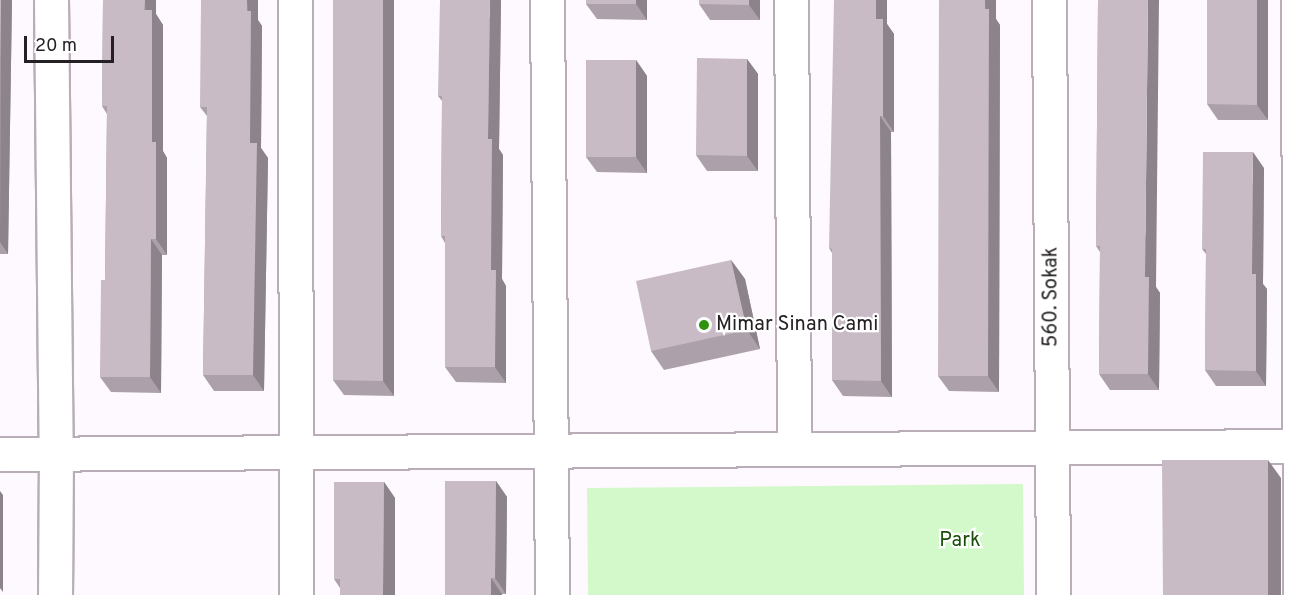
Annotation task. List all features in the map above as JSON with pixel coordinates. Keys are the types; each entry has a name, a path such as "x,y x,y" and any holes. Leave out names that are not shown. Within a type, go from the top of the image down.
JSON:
{"street":[{"path":"51,0 56,454 55,595"},
{"path":"295,0 296,595"},
{"path":"547,0 552,595"},
{"path":"790,0 794,449"},
{"name":"560. Sokak","path":"1049,0 1053,595"},
{"path":"1298,0 1304,447 1300,595"},
{"path":"0,454 552,449 1304,447"}],"green space":[{"name":"Park","path":"1023,484 1024,595 588,595 587,488"}],"building":[{"path":"0,0 1,0 0,60"},
{"path":"103,0 145,0 144,10 152,10 152,142 156,142 156,239 151,239 150,377 100,377 101,280 105,280 107,106 102,106"},
{"path":"201,0 247,0 247,11 251,11 250,143 257,143 253,375 203,375 207,107 200,107"},
{"path":"333,0 383,0 383,381 333,380"},
{"path":"440,0 490,0 488,139 492,139 491,270 496,270 495,367 445,367 445,236 441,236 442,96 438,96"},
{"path":"586,0 636,0 636,4 586,4"},
{"path":"699,0 749,0 749,5 699,4"},
{"path":"834,0 876,0 876,19 883,19 883,116 880,116 881,381 832,380 832,249 829,248"},
{"path":"939,0 985,0 985,9 989,9 988,376 938,376"},
{"path":"1098,0 1148,0 1145,277 1149,277 1148,374 1099,374 1100,246 1096,246"},
{"path":"1207,0 1257,0 1257,105 1207,104"},
{"path":"697,58 747,59 747,156 696,155"},
{"path":"586,60 636,60 636,157 586,157"},
{"path":"1203,152 1253,152 1252,274 1256,274 1256,371 1205,370 1206,249 1202,249"},
{"name":"Mimar Sinan Cami","path":"731,260 747,330 651,351 636,281"},
{"path":"1162,460 1268,460 1268,595 1163,595"},
{"path":"445,481 496,481 495,578 491,578 491,595 445,595"},
{"path":"334,482 384,482 383,595 340,595 340,579 334,579"}],"place":[{"name":"Mimar Sinan Cami","path":"704,325"}]}
